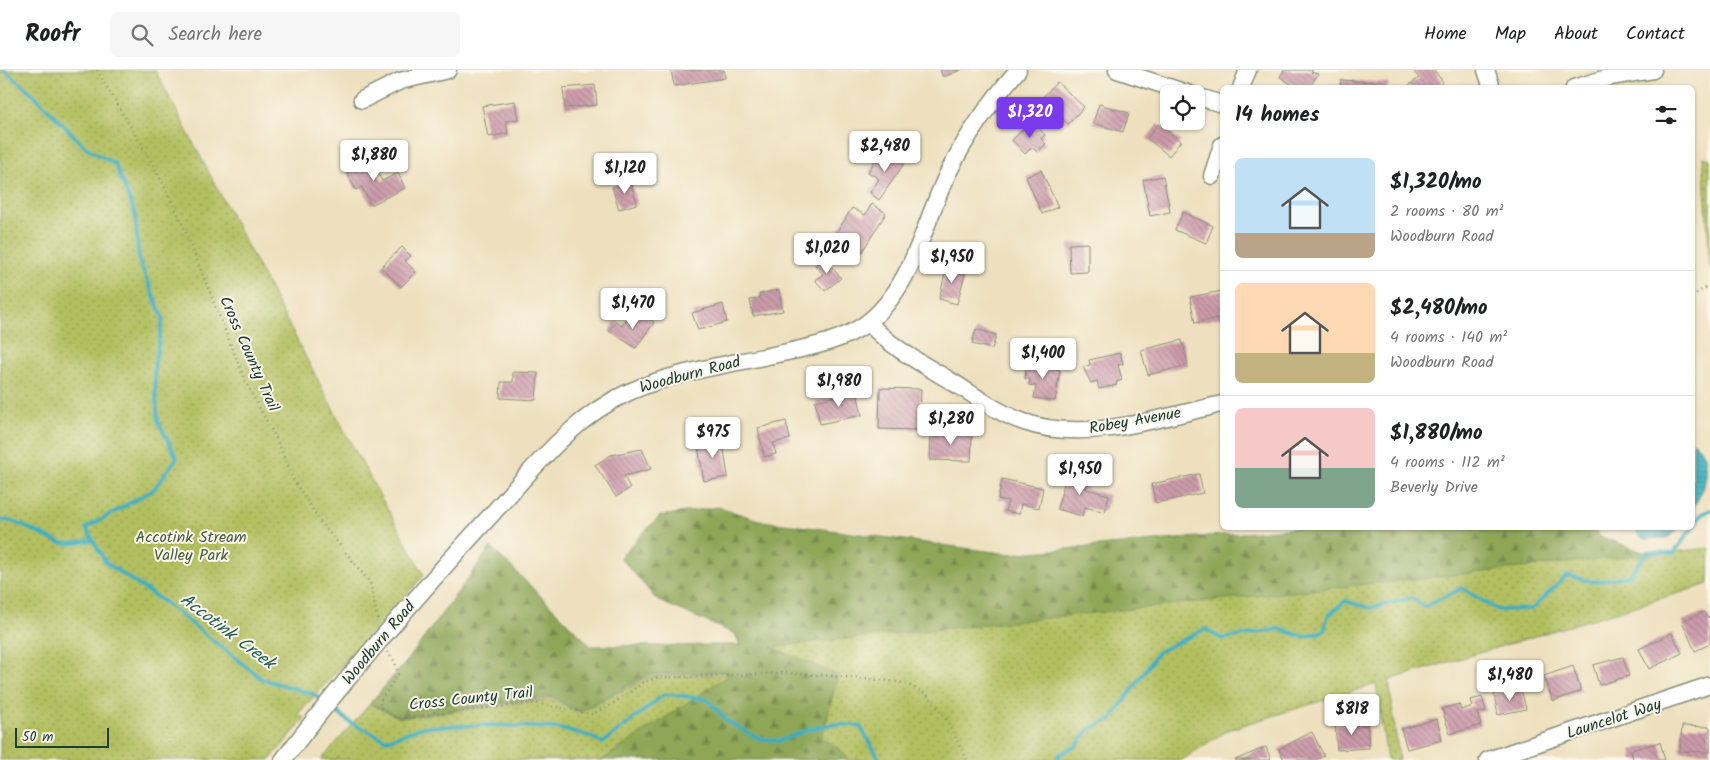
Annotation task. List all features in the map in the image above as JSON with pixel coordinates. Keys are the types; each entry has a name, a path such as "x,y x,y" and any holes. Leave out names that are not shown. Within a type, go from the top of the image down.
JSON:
{"street":[{"path":"362,100 400,80 448,70"},
{"name":"Woodburn Road","path":"283,760 382,638 447,563 558,442 595,410 631,391 654,383 700,370 816,346 842,337 868,322 895,290 914,256 949,170 990,106 1018,70"},
{"path":"1117,70 1163,85"},
{"path":"1242,85 1248,70"},
{"path":"1486,70 1491,85"},
{"path":"1584,85 1610,77 1654,70"},
{"path":"1205,99 1220,103"},
{"path":"1212,176 1220,151"},
{"name":"Robey Avenue","path":"868,322 891,345 999,410 1022,422 1039,427 1057,430 1086,430 1114,427 1220,404"},
{"name":"Launcelot Way","path":"1488,760 1710,685"}],"path":[{"name":"Cross County Trail","path":"97,70 155,168 180,218 247,386 278,442 294,481 322,524 370,582 385,651 394,662 398,674 380,701 380,707 396,718 534,703 592,714 610,706 644,682 656,678 788,673 892,681 916,687 927,694 935,704 967,760"},
{"path":"1695,294 1710,285"}],"green space":[{"name":"Accotink Stream Valley Park","path":"0,70 155,70 351,443 424,575 298,714 305,718 270,760 0,760"},
{"path":"1703,157 1710,159 1710,268"},
{"path":"718,507 762,521 1009,554 1277,530 1597,530 1599,536 1684,567 1596,617 1258,720 1166,751 1161,760 418,760 703,690 729,672 649,675 579,711 552,697 400,717 370,703 407,661 491,547 591,646 740,645 735,634 657,600 620,557 660,516"},
{"path":"1710,548 1709,584 1389,680 1399,760 1387,760 1376,684 1227,730 1182,760 849,760 842,751 822,738 838,675 771,647"},
{"path":"730,674 602,760 321,760 370,704 400,718 552,699 579,712 649,677"}],"water":[{"path":"1695,444 1704,453 1706,460 1705,482 1695,504"},
{"path":"1635,530 1677,530 1668,538 1646,539 1639,536"}],"building":[{"path":"671,70 724,70 725,78 674,86"},
{"path":"940,70 961,70 943,77"},
{"path":"1284,70 1313,70 1311,72 1318,74 1311,85 1292,85 1280,77"},
{"path":"1416,70 1434,70 1443,82 1439,85 1409,85 1419,78 1414,72"},
{"path":"1341,80 1388,83 1388,85 1340,85"},
{"path":"1057,82 1084,107 1068,124 1041,99"},
{"path":"595,85 597,105 565,108 563,88"},
{"path":"515,101 518,119 506,121 508,133 488,137 482,106"},
{"path":"1099,104 1129,113 1123,132 1093,123"},
{"path":"1032,121 1045,135 1041,139 1046,144 1037,152 1032,147 1025,154 1012,140"},
{"path":"1158,124 1160,130 1166,130 1181,141 1169,156 1147,138"},
{"path":"892,152 906,161 879,200 870,193 879,179 868,172 877,158 884,163"},
{"path":"370,158 382,181 398,173 405,188 371,205 362,187 356,190 346,171"},
{"path":"1041,170 1058,207 1042,214 1026,177"},
{"path":"1163,176 1170,212 1150,216 1143,180"},
{"path":"631,182 637,204 619,209 612,187"},
{"path":"872,204 886,213 862,252 835,235 852,208 865,215"},
{"path":"1183,212 1213,226 1206,243 1175,230"},
{"path":"1088,243 1088,272 1070,273 1069,244"},
{"path":"402,247 411,256 405,261 416,272 401,287 381,267"},
{"path":"823,257 841,278 825,291 815,280 823,274 815,265"},
{"path":"947,265 966,270 957,304 939,299"},
{"path":"779,290 783,311 753,316 750,300 760,298 759,294"},
{"path":"1220,291 1220,317 1195,323 1190,297"},
{"path":"723,304 727,322 698,330 692,313"},
{"path":"638,312 654,322 636,348 609,331 616,321 622,326 626,320 631,323"},
{"path":"976,329 996,335 992,349 972,344"},
{"path":"1182,340 1188,365 1148,375 1141,350"},
{"path":"1120,353 1123,364 1118,365 1122,380 1116,382 1117,385 1099,389 1097,381 1091,383 1083,367 1090,365 1089,360"},
{"path":"1035,360 1048,362 1047,368 1060,370 1055,401 1034,398 1036,386 1029,385 1030,379 1025,379 1026,367 1034,368"},
{"path":"513,372 538,373 536,400 500,398 501,382 513,382"},
{"path":"880,388 921,389 920,430 879,429"},
{"path":"857,392 862,415 820,424 815,401"},
{"path":"786,421 790,439 773,443 776,454 764,457 758,428"},
{"path":"931,432 972,433 971,461 930,460"},
{"path":"722,437 728,477 704,481 697,441"},
{"path":"642,449 651,469 624,476 630,488 616,497 595,465 611,455"},
{"path":"1067,473 1089,478 1086,489 1109,495 1105,512 1085,507 1082,516 1057,509"},
{"path":"1199,474 1203,493 1156,503 1151,484"},
{"path":"1002,479 1043,488 1039,508 1021,504 1019,514 1005,511 1008,501 998,499"},
{"path":"1704,612 1707,618 1710,617 1710,644 1695,651 1682,621"},
{"path":"1672,633 1682,653 1649,669 1639,649"},
{"path":"1623,657 1629,676 1599,685 1593,665"},
{"path":"1573,666 1581,691 1553,701 1544,676"},
{"path":"1521,689 1526,709 1498,715 1494,694"},
{"path":"1482,697 1486,711 1477,713 1481,725 1450,734 1442,709 1459,704 1461,710 1473,706 1471,700"},
{"path":"1437,719 1442,740 1407,749 1401,729"},
{"path":"1367,722 1369,748 1337,750 1335,725"},
{"path":"1682,726 1710,727 1710,752 1680,751"},
{"path":"1312,732 1324,756 1316,760 1284,760 1279,749"},
{"path":"1660,742 1665,760 1633,760 1631,750"},
{"path":"1266,747 1271,760 1235,760"}],"waterway":[{"name":"Accotink Creek","path":"4,70 32,93 86,148 115,164 135,214 139,261 163,318 154,369 158,421 177,458 153,490 86,528 106,563 164,602 262,679 313,694 324,702"},
{"path":"1695,523 1701,515 1710,510"},
{"path":"0,520 16,523 62,543 93,540"},
{"path":"1057,760 1060,754 1076,746 1089,729 1111,720 1158,652 1205,629 1222,639 1279,629 1305,637 1324,631 1328,616 1345,601 1370,608 1412,598 1424,607 1462,588 1498,610 1532,609 1567,575 1592,582 1629,576 1647,552 1674,553 1691,530"},
{"name":"Accotink Creek","path":"330,707 351,723 387,740 423,727 488,725 557,728 589,736 603,743 665,694 707,699 728,722 758,738 780,741 809,729 833,724 860,726 880,760"}]}
